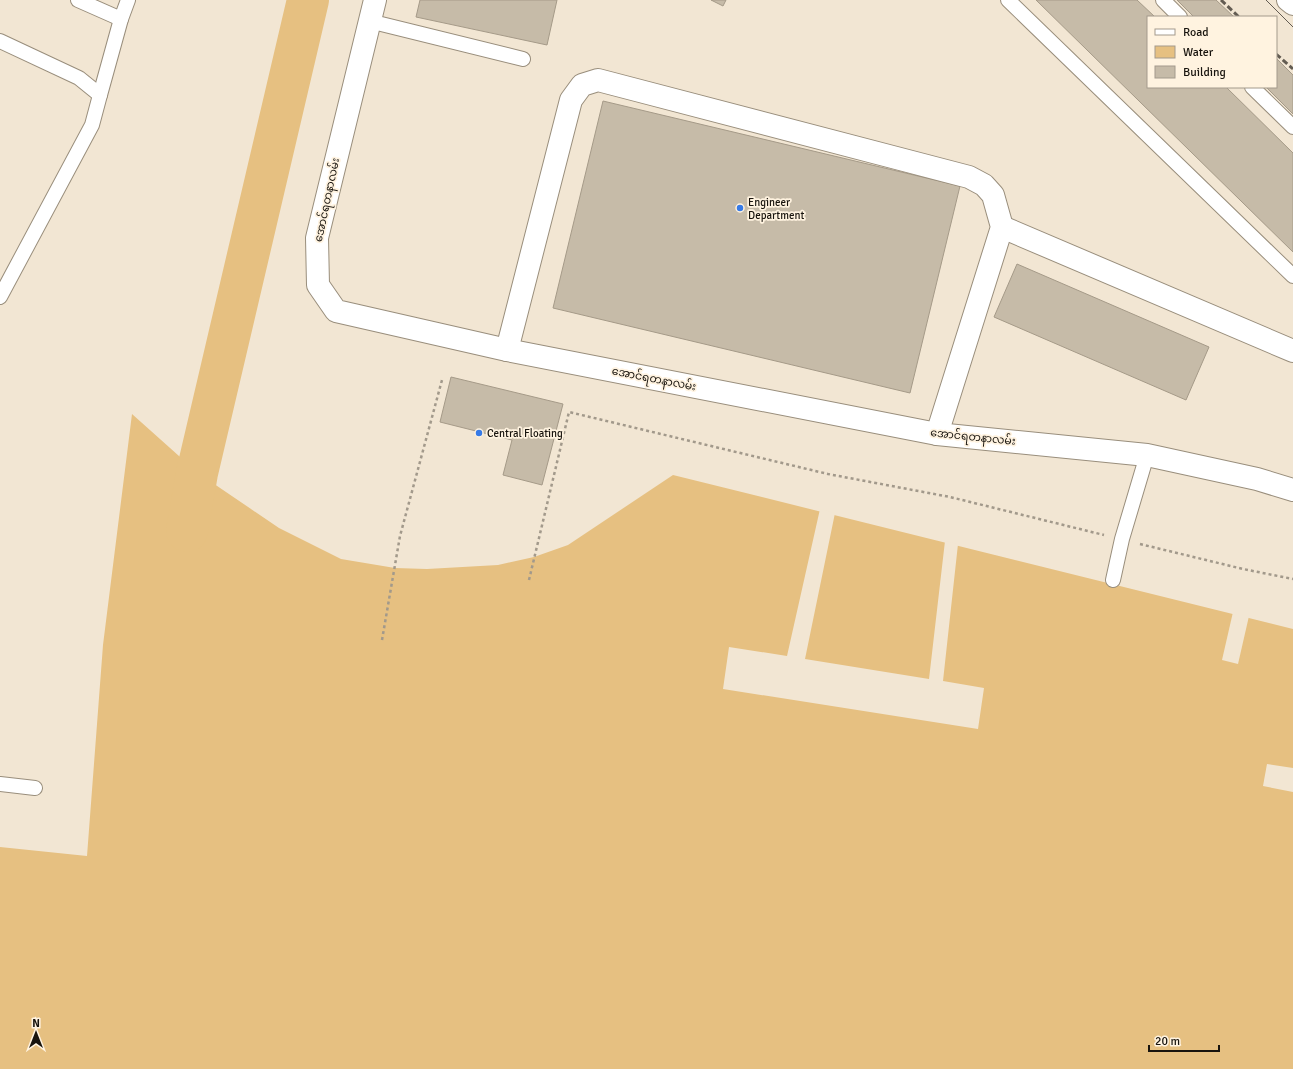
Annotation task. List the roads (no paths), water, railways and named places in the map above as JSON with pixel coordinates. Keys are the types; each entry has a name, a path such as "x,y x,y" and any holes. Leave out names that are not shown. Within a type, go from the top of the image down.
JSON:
{"street":[{"name":"အောင်ရတနာလမ်း","path":"375,0 317,238 318,285 336,311 507,350 937,434 1147,455 1257,479 1293,490"},
{"path":"1288,0 1293,4"},
{"path":"507,350 571,100 582,85 598,80 969,177 984,185 993,195 1002,227 937,434"},
{"path":"1002,227 1293,351"}],"lane":[{"path":"78,0 121,19"},
{"path":"0,297 92,125 121,19 128,0"},
{"path":"1008,0 1293,276"},
{"path":"1163,0 1179,16"},
{"path":"369,21 523,59"},
{"path":"0,41 79,78 100,95"},
{"path":"1253,88 1293,127"},
{"path":"1114,580 1122,540 1147,455"},
{"path":"0,784 35,788"}],"water":[{"path":"132,414 198,473 279,528 341,559 395,568 427,569 498,565 534,557 568,545 673,475 1293,629 1293,1069 0,1069 0,847 87,856 103,645"}],"waterway":[{"path":"187,531 197,473 308,0"}],"tram line":[{"path":"1266,0 1293,27"}],"railway":[{"path":"1221,0 1238,16"},
{"path":"1277,55 1293,69"}],"place":[{"name":"Engineer Department","path":"740,208"},
{"name":"Central Floating","path":"479,433"}]}
